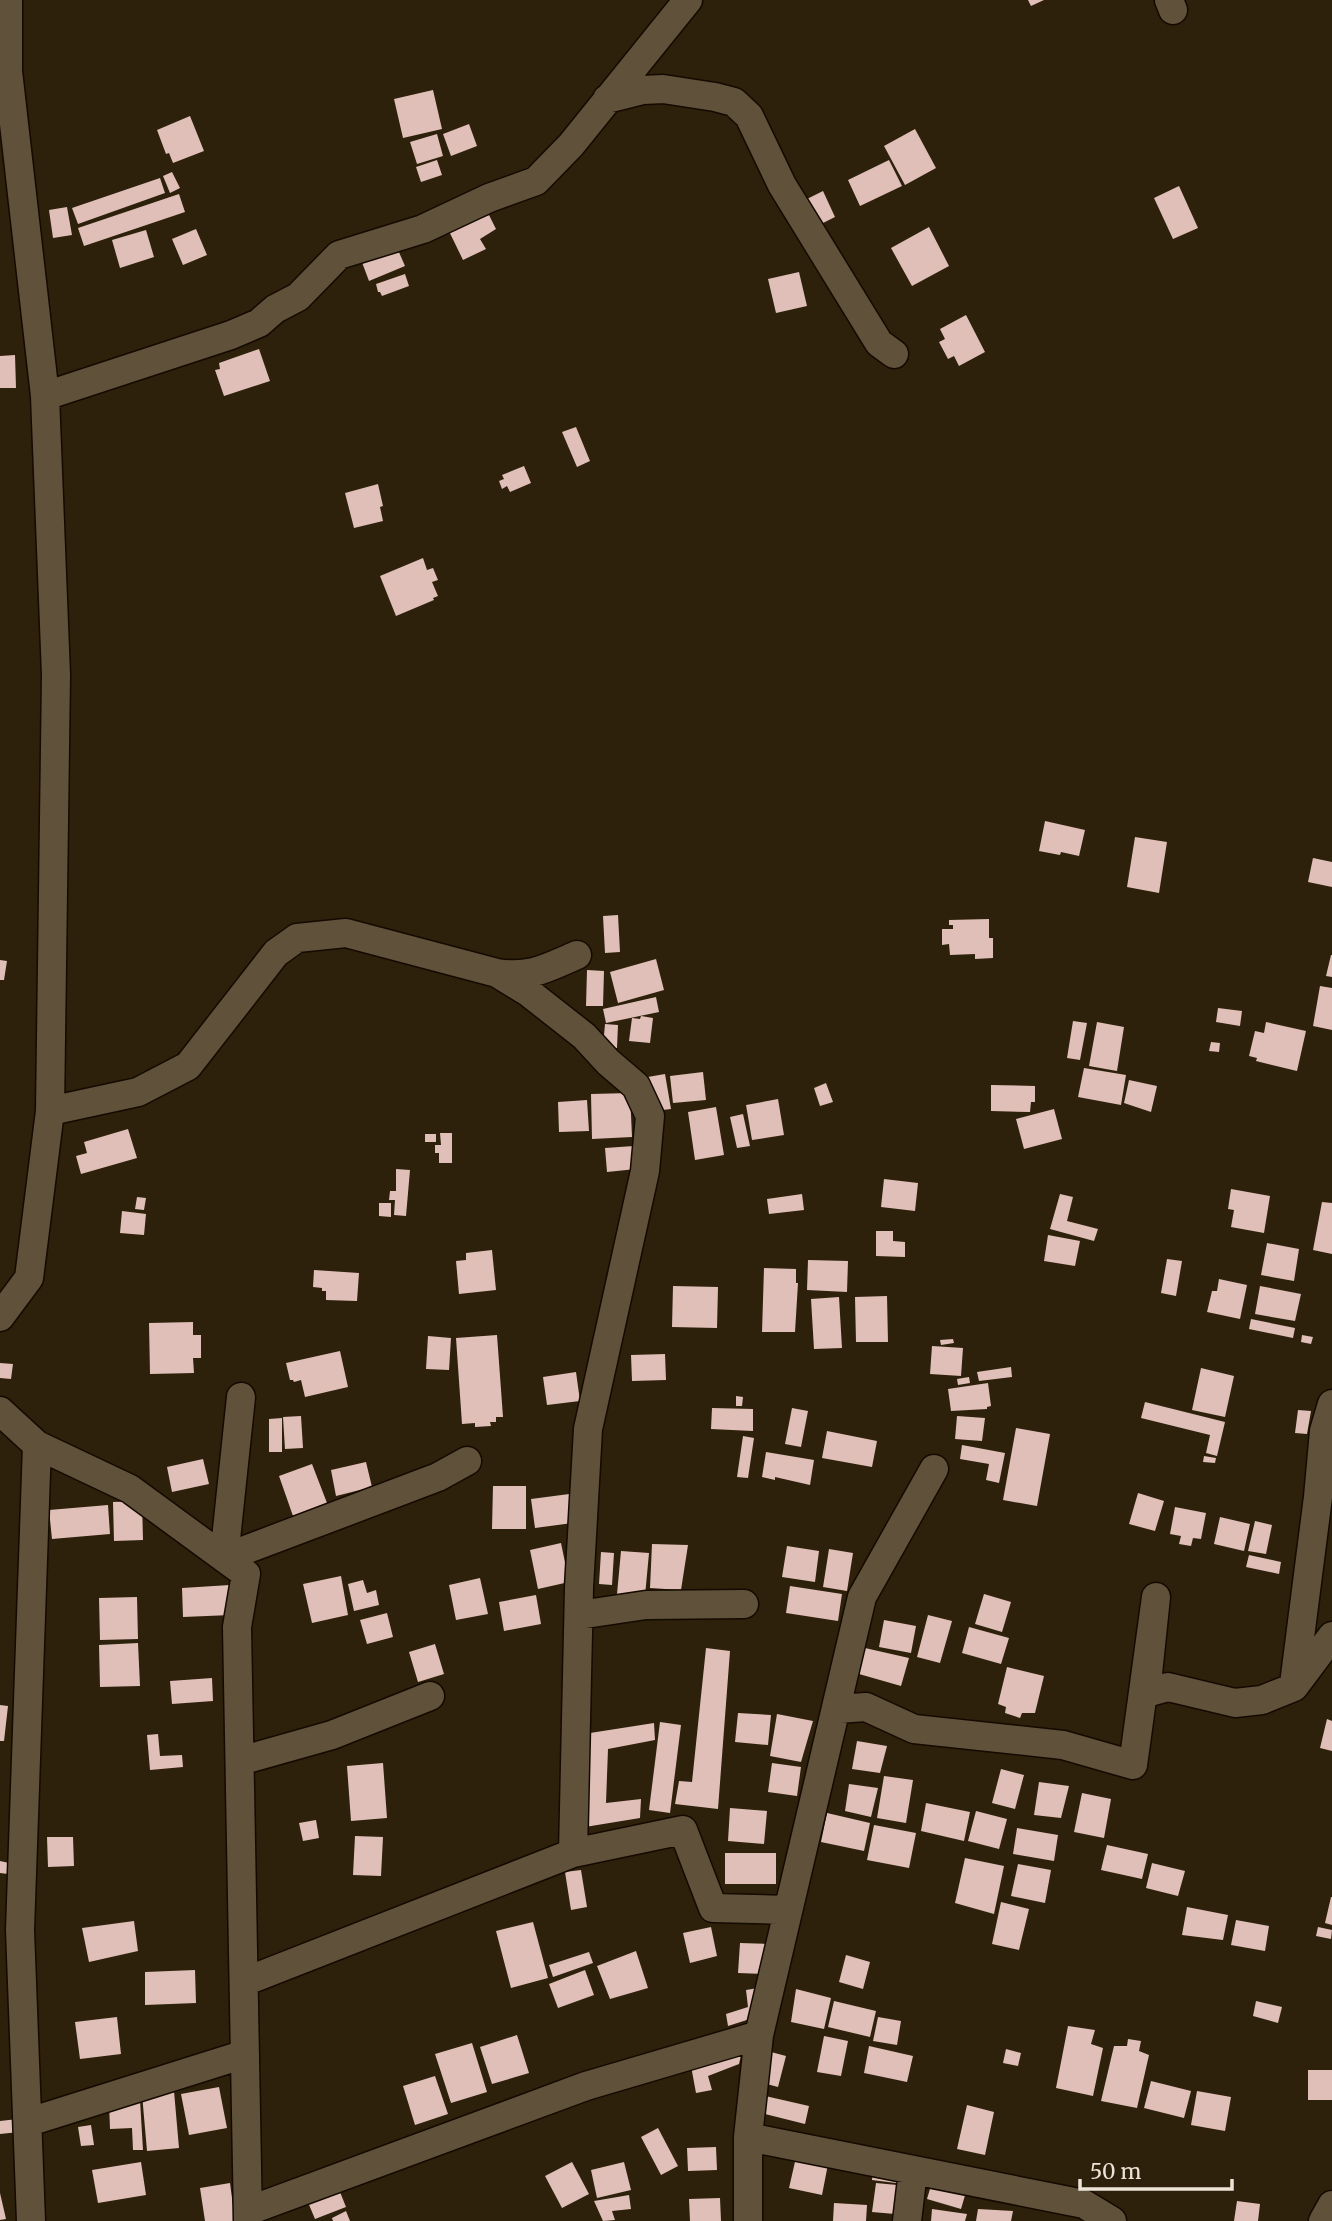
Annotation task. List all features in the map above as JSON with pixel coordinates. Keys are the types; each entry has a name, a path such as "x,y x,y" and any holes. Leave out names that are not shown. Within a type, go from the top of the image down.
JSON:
{"street":[{"path":"0,1317 29,1278 50,1111 56,675 46,396 9,71 8,0"},
{"path":"46,396 231,335 259,323 275,309 298,297 339,255 424,229 489,198 536,181 571,145 688,0"},
{"path":"607,99 643,90 663,89 715,96 734,102 750,116 782,185 879,343 894,354"},
{"path":"50,1111 138,1092 188,1066 276,953 296,938 346,933 497,973 519,976 534,973 577,955"},
{"path":"497,973 528,992 584,1036 608,1062 636,1086 650,1116 645,1171 589,1429 579,1615 573,1853"},
{"path":"224,1558 241,1397"},
{"path":"1294,1687 1324,1431 1332,1404"},
{"path":"0,1411 37,1445 130,1489 246,1574 237,1627 248,2216 586,2087 759,2035"},
{"path":"31,2221 20,1930 37,1445"},
{"path":"224,1558 438,1477 467,1461"},
{"path":"748,2221 748,2137 759,2035 862,1597 934,1469"},
{"path":"837,1709 866,1707 914,1728 1063,1745 1133,1765 1156,1597 1146,1693 1168,1687 1235,1703 1262,1700 1294,1687 1332,1636"},
{"path":"579,1615 646,1605 744,1604"},
{"path":"240,1761 332,1735 430,1696"},
{"path":"244,1982 573,1853 683,1830 713,1908 788,1910"},
{"path":"29,2122 245,2054"},
{"path":"748,2137 1083,2204 1112,2221"},
{"path":"907,2221 913,2171"},
{"path":"1323,2221 1332,2205"}],"building":[{"path":"1028,0 1044,0 1031,6"},
{"path":"433,90 442,129 403,138 394,99"},
{"path":"190,116 204,151 173,163 169,153 166,154 157,130"},
{"path":"469,124 477,146 451,156 443,134"},
{"path":"915,129 936,168 905,185 884,146"},
{"path":"437,134 443,156 417,164 410,142"},
{"path":"437,160 442,175 421,182 416,167"},
{"path":"889,160 902,186 860,206 848,180"},
{"path":"172,172 180,188 170,193 163,176"},
{"path":"160,178 165,193 78,224 72,208"},
{"path":"1179,186 1198,228 1173,239 1154,198"},
{"path":"823,191 835,217 819,225 807,199"},
{"path":"179,194 185,212 84,246 78,228"},
{"path":"67,207 72,235 53,238 49,210"},
{"path":"478,209 482,218 489,215 496,229 480,239 486,249 463,260 446,225"},
{"path":"929,227 949,266 912,286 891,248"},
{"path":"196,229 207,255 183,265 172,239"},
{"path":"146,230 154,257 120,268 112,240"},
{"path":"395,243 405,266 369,281 360,257"},
{"path":"799,272 807,306 776,313 768,279"},
{"path":"405,274 409,286 382,296 378,292 376,284"},
{"path":"966,315 985,352 959,366 954,356 948,359 939,342 945,339 940,329"},
{"path":"259,349 270,381 224,396 215,370 220,369 219,363"},
{"path":"15,355 16,388 0,388 0,356"},
{"path":"576,427 590,461 577,467 562,432"},
{"path":"524,466 531,483 510,492 507,486 502,489 499,481 504,479 502,475"},
{"path":"378,484 383,521 354,528 345,493"},
{"path":"423,558 427,570 433,568 438,580 432,582 438,596 396,616 380,576"},
{"path":"1045,821 1085,830 1079,856 1039,851"},
{"path":"1135,837 1167,842 1159,893 1127,887"},
{"path":"1313,858 1332,862 1332,887 1308,882"},
{"path":"618,915 620,952 605,953 603,916"},
{"path":"989,919 993,958 975,959 975,954 950,955 949,944 942,945 942,929 953,929 949,920"},
{"path":"1332,955 1332,977 1326,976"},
{"path":"656,959 664,990 618,1003 610,972"},
{"path":"0,960 7,961 4,980 0,980"},
{"path":"587,970 604,971 603,1006 586,1006"},
{"path":"1320,986 1332,988 1332,1030 1313,1026"},
{"path":"656,997 659,1012 606,1023 603,1009"},
{"path":"1218,1008 1242,1011 1240,1026 1216,1022"},
{"path":"641,1016 653,1018 650,1043 629,1041 632,1018 640,1019"},
{"path":"1073,1021 1087,1023 1080,1060 1067,1058"},
{"path":"1097,1022 1124,1027 1117,1071 1089,1066"},
{"path":"1266,1022 1306,1031 1297,1071 1256,1061 1257,1058 1249,1056 1255,1031 1264,1033"},
{"path":"605,1024 618,1025 617,1048 603,1047"},
{"path":"1211,1042 1220,1043 1219,1052 1209,1051"},
{"path":"1084,1068 1126,1075 1121,1105 1078,1097"},
{"path":"703,1072 706,1100 673,1103 670,1076"},
{"path":"665,1074 671,1109 654,1111 642,1078"},
{"path":"1129,1080 1157,1086 1151,1112 1124,1103"},
{"path":"826,1083 833,1102 820,1106 814,1088"},
{"path":"991,1085 1035,1086 1035,1102 1031,1102 1030,1112 991,1111"},
{"path":"630,1093 632,1137 592,1139 591,1094"},
{"path":"778,1099 784,1135 752,1140 746,1105"},
{"path":"587,1100 589,1131 559,1132 558,1102"},
{"path":"716,1107 724,1155 695,1160 688,1112"},
{"path":"1054,1109 1062,1139 1024,1149 1016,1119"},
{"path":"743,1114 750,1146 737,1148 730,1117"},
{"path":"128,1129 137,1158 81,1174 76,1156 87,1153 84,1142"},
{"path":"440,1133 452,1133 452,1163 439,1163 439,1153 435,1153 435,1145 441,1145"},
{"path":"425,1134 436,1134 436,1142 425,1142"},
{"path":"634,1146 636,1169 607,1172 605,1148"},
{"path":"396,1169 410,1170 406,1216 394,1215 395,1200 389,1200 390,1191 396,1191"},
{"path":"884,1179 918,1183 915,1211 881,1207"},
{"path":"1231,1189 1270,1196 1264,1233 1231,1227 1234,1210 1228,1209"},
{"path":"802,1194 804,1210 769,1214 767,1199"},
{"path":"1060,1194 1073,1197 1067,1221 1098,1229 1094,1241 1050,1229"},
{"path":"137,1197 146,1198 144,1210 135,1209"},
{"path":"1322,1202 1332,1203 1332,1254 1313,1250"},
{"path":"379,1203 391,1203 391,1217 379,1216"},
{"path":"122,1211 146,1214 144,1235 120,1233"},
{"path":"876,1231 893,1231 893,1241 905,1242 905,1257 876,1256"},
{"path":"1048,1235 1080,1241 1075,1266 1044,1261"},
{"path":"1267,1243 1299,1249 1294,1281 1261,1275"},
{"path":"492,1250 496,1290 459,1294 456,1261 466,1260 466,1253"},
{"path":"1167,1259 1182,1261 1176,1296 1161,1293"},
{"path":"808,1260 848,1261 847,1292 807,1290"},
{"path":"764,1268 796,1269 798,1283 795,1332 762,1332"},
{"path":"314,1270 359,1273 357,1301 326,1300 326,1291 313,1287"},
{"path":"1219,1279 1247,1285 1240,1319 1207,1312 1212,1291 1217,1291"},
{"path":"673,1286 718,1287 717,1328 672,1327"},
{"path":"1260,1286 1301,1294 1295,1321 1255,1314"},
{"path":"887,1296 888,1342 856,1342 855,1297"},
{"path":"839,1297 842,1348 814,1349 811,1299"},
{"path":"1251,1319 1295,1328 1293,1338 1249,1329"},
{"path":"193,1322 193,1335 201,1335 201,1358 193,1358 194,1373 150,1374 149,1323"},
{"path":"497,1335 503,1417 496,1417 496,1422 490,1422 491,1426 462,1424 456,1338"},
{"path":"1302,1335 1313,1337 1311,1344 1301,1342"},
{"path":"428,1336 451,1338 449,1370 426,1369"},
{"path":"953,1339 954,1343 941,1345 940,1340"},
{"path":"932,1346 963,1348 961,1376 930,1374"},
{"path":"340,1351 348,1387 305,1397 301,1380 290,1380 286,1363"},
{"path":"665,1354 666,1380 632,1381 631,1355"},
{"path":"0,1363 13,1364 11,1379 0,1378"},
{"path":"1011,1367 1012,1377 979,1381 977,1372"},
{"path":"1201,1368 1234,1376 1225,1417 1192,1410"},
{"path":"576,1372 580,1401 547,1405 543,1377"},
{"path":"969,1377 970,1383 958,1385 957,1379"},
{"path":"988,1383 991,1406 987,1409 951,1411 948,1389"},
{"path":"736,1396 743,1397 742,1406 736,1406"},
{"path":"1145,1402 1225,1422 1217,1456 1206,1453 1210,1435 1141,1418"},
{"path":"712,1408 753,1409 753,1431 711,1429"},
{"path":"792,1408 808,1411 801,1447 785,1444"},
{"path":"1298,1410 1311,1411 1307,1434 1295,1433"},
{"path":"301,1416 303,1448 285,1449 283,1417"},
{"path":"957,1416 985,1418 982,1441 955,1439"},
{"path":"282,1418 282,1452 269,1452 269,1419"},
{"path":"1016,1428 1050,1434 1037,1506 1003,1500"},
{"path":"827,1431 877,1441 872,1467 822,1458"},
{"path":"743,1436 754,1438 748,1478 737,1477"},
{"path":"962,1445 1005,1453 999,1483 986,1480 989,1464 960,1459"},
{"path":"766,1452 814,1460 810,1485 775,1477 775,1480 762,1477"},
{"path":"1204,1456 1216,1458 1215,1463 1203,1462"},
{"path":"203,1459 209,1484 172,1492 167,1467"},
{"path":"366,1462 372,1487 336,1496 331,1470"},
{"path":"312,1464 327,1503 293,1516 279,1476"},
{"path":"493,1486 526,1486 526,1529 492,1529"},
{"path":"577,1493 580,1522 535,1528 531,1499"},
{"path":"1138,1493 1164,1501 1155,1531 1129,1524"},
{"path":"142,1501 143,1540 114,1541 113,1502"},
{"path":"108,1505 110,1534 52,1539 49,1510"},
{"path":"1175,1507 1206,1513 1201,1539 1193,1538 1191,1546 1179,1544 1181,1536 1170,1534"},
{"path":"1220,1517 1250,1524 1244,1551 1214,1544"},
{"path":"1255,1521 1272,1525 1266,1554 1248,1551"},
{"path":"561,1543 569,1582 538,1589 530,1550"},
{"path":"652,1544 688,1545 681,1590 650,1588"},
{"path":"787,1546 819,1551 815,1582 782,1577"},
{"path":"829,1549 853,1553 847,1591 823,1587"},
{"path":"621,1551 649,1553 645,1596 617,1594"},
{"path":"601,1552 614,1553 612,1585 599,1584"},
{"path":"1249,1555 1281,1562 1279,1574 1246,1567"},
{"path":"341,1576 348,1615 312,1623 303,1584"},
{"path":"480,1578 488,1614 456,1620 449,1585"},
{"path":"363,1580 367,1593 376,1590 379,1605 354,1611 348,1584"},
{"path":"230,1585 231,1615 183,1617 182,1588"},
{"path":"790,1586 842,1594 838,1621 786,1613"},
{"path":"984,1594 1011,1602 1002,1632 975,1624"},
{"path":"536,1595 541,1624 504,1631 499,1602"},
{"path":"137,1597 138,1639 100,1640 99,1598"},
{"path":"387,1613 393,1637 367,1644 360,1620"},
{"path":"928,1615 952,1621 940,1663 917,1657"},
{"path":"884,1620 916,1626 911,1653 879,1647"},
{"path":"969,1627 1009,1638 1001,1664 962,1653"},
{"path":"138,1643 140,1686 100,1687 99,1645"},
{"path":"435,1644 444,1674 418,1682 409,1652"},
{"path":"706,1648 730,1651 718,1809 675,1804 679,1781 692,1782"},
{"path":"865,1648 909,1658 901,1686 859,1674"},
{"path":"1007,1667 1044,1676 1035,1713 1022,1713 1020,1718 1005,1713 1006,1707 998,1704"},
{"path":"212,1678 213,1701 172,1704 170,1681"},
{"path":"0,1705 8,1706 4,1741 0,1741"},
{"path":"738,1713 771,1715 768,1745 735,1742"},
{"path":"777,1714 813,1721 801,1762 770,1756"},
{"path":"1327,1719 1332,1721 1332,1751 1320,1748"},
{"path":"660,1722 681,1725 670,1813 649,1810"},
{"path":"654,1723 655,1740 608,1749 606,1803 641,1799 640,1818 585,1827 590,1733"},
{"path":"158,1734 160,1756 182,1755 183,1767 150,1770 147,1735"},
{"path":"857,1741 887,1746 880,1773 852,1769"},
{"path":"383,1763 387,1818 351,1821 347,1766"},
{"path":"772,1763 801,1767 797,1796 768,1792"},
{"path":"1001,1769 1024,1775 1015,1809 992,1803"},
{"path":"884,1776 913,1780 906,1823 877,1818"},
{"path":"1039,1782 1069,1786 1061,1818 1034,1815"},
{"path":"849,1784 878,1788 871,1817 845,1811"},
{"path":"1082,1793 1111,1799 1104,1838 1074,1832"},
{"path":"926,1803 970,1812 964,1841 921,1831"},
{"path":"730,1808 767,1811 764,1844 728,1841"},
{"path":"976,1811 1007,1819 999,1849 968,1841"},
{"path":"827,1813 870,1823 864,1851 821,1842"},
{"path":"316,1820 319,1838 303,1841 299,1823"},
{"path":"874,1825 916,1833 909,1868 867,1860"},
{"path":"1017,1828 1058,1835 1054,1861 1013,1854"},
{"path":"355,1836 383,1837 381,1876 353,1875"},
{"path":"47,1837 73,1837 74,1866 48,1867"},
{"path":"1107,1845 1148,1854 1142,1879 1101,1870"},
{"path":"725,1853 776,1853 776,1884 725,1884"},
{"path":"965,1858 1004,1866 994,1914 955,1903"},
{"path":"0,1861 9,1863 8,1874 0,1873"},
{"path":"1152,1863 1185,1871 1178,1896 1146,1888"},
{"path":"1018,1864 1051,1870 1045,1903 1011,1896"},
{"path":"581,1870 587,1907 571,1910 565,1872"},
{"path":"1332,1897 1332,1925 1325,1923"},
{"path":"1001,1902 1029,1909 1019,1950 992,1944"},
{"path":"1187,1907 1228,1915 1223,1940 1182,1935"},
{"path":"1236,1920 1269,1926 1265,1951 1231,1945"},
{"path":"134,1921 138,1951 89,1962 82,1928"},
{"path":"533,1922 548,1978 511,1988 496,1931"},
{"path":"711,1927 717,1956 690,1963 683,1933"},
{"path":"1318,1927 1332,1930 1331,1939 1316,1936"},
{"path":"740,1943 768,1944 766,1974 738,1973"},
{"path":"636,1951 648,1988 610,1999 597,1966"},
{"path":"589,1952 593,1963 553,1977 549,1965"},
{"path":"846,1955 870,1962 863,1989 839,1982"},
{"path":"195,1970 196,2003 145,2005 145,1972"},
{"path":"585,1970 594,1995 558,2008 549,1984"},
{"path":"758,1988 753,2018 728,2026 726,2014 748,2007 746,1990"},
{"path":"796,1989 831,1998 824,2029 791,2022"},
{"path":"834,2001 876,2011 870,2037 828,2027"},
{"path":"1256,2001 1282,2007 1278,2023 1253,2016"},
{"path":"117,2017 121,2054 80,2059 75,2022"},
{"path":"878,2017 901,2021 897,2045 873,2041"},
{"path":"1068,2026 1095,2030 1091,2044 1103,2048 1093,2096 1056,2088"},
{"path":"517,2035 529,2073 492,2084 480,2047"},
{"path":"824,2036 848,2041 841,2076 817,2072"},
{"path":"1128,2039 1141,2041 1139,2051 1149,2055 1137,2108 1101,2101 1114,2046 1127,2046"},
{"path":"472,2043 487,2092 451,2103 435,2054"},
{"path":"869,2046 913,2056 907,2082 864,2073"},
{"path":"743,2047 739,2064 708,2076 712,2090 696,2093 691,2066"},
{"path":"1006,2049 1021,2053 1018,2066 1003,2063"},
{"path":"771,2052 786,2056 778,2087 763,2083"},
{"path":"1308,2070 1332,2070 1332,2100 1308,2100"},
{"path":"435,2076 448,2114 415,2125 403,2086"},
{"path":"1151,2081 1191,2091 1184,2118 1144,2108"},
{"path":"219,2087 227,2128 189,2135 181,2094"},
{"path":"174,2091 179,2148 147,2151 142,2094"},
{"path":"1197,2091 1231,2097 1225,2131 1191,2125"},
{"path":"761,2095 809,2106 805,2124 757,2112"},
{"path":"140,2100 143,2150 133,2150 132,2128 110,2129 109,2102"},
{"path":"967,2105 994,2112 985,2155 957,2149"},
{"path":"18,2119 19,2132 0,2134 0,2121"},
{"path":"91,2125 94,2145 81,2146 78,2127"},
{"path":"658,2128 678,2166 661,2175 641,2137"},
{"path":"716,2147 717,2170 688,2171 687,2148"},
{"path":"797,2153 829,2159 822,2195 789,2188"},
{"path":"141,2162 146,2195 98,2203 92,2170"},
{"path":"572,2162 589,2194 562,2208 545,2176"},
{"path":"624,2162 631,2190 597,2198 591,2170"},
{"path":"873,2169 898,2172 896,2183 872,2180"},
{"path":"932,2182 966,2192 961,2209 927,2199"},
{"path":"230,2183 235,2221 205,2221 200,2188"},
{"path":"876,2183 897,2185 895,2214 872,2212"},
{"path":"338,2187 346,2207 315,2219 307,2200"},
{"path":"0,2193 6,2219 0,2220"},
{"path":"629,2195 631,2209 612,2211 615,2220 603,2221 594,2201"},
{"path":"720,2198 721,2221 690,2221 689,2199"},
{"path":"1237,2201 1260,2204 1258,2221 1234,2221"},
{"path":"834,2203 867,2205 866,2221 833,2221"},
{"path":"932,2209 967,2214 965,2221 931,2221"},
{"path":"978,2209 1013,2211 1011,2221 976,2221"},
{"path":"346,2211 350,2221 333,2221 332,2218"}]}
